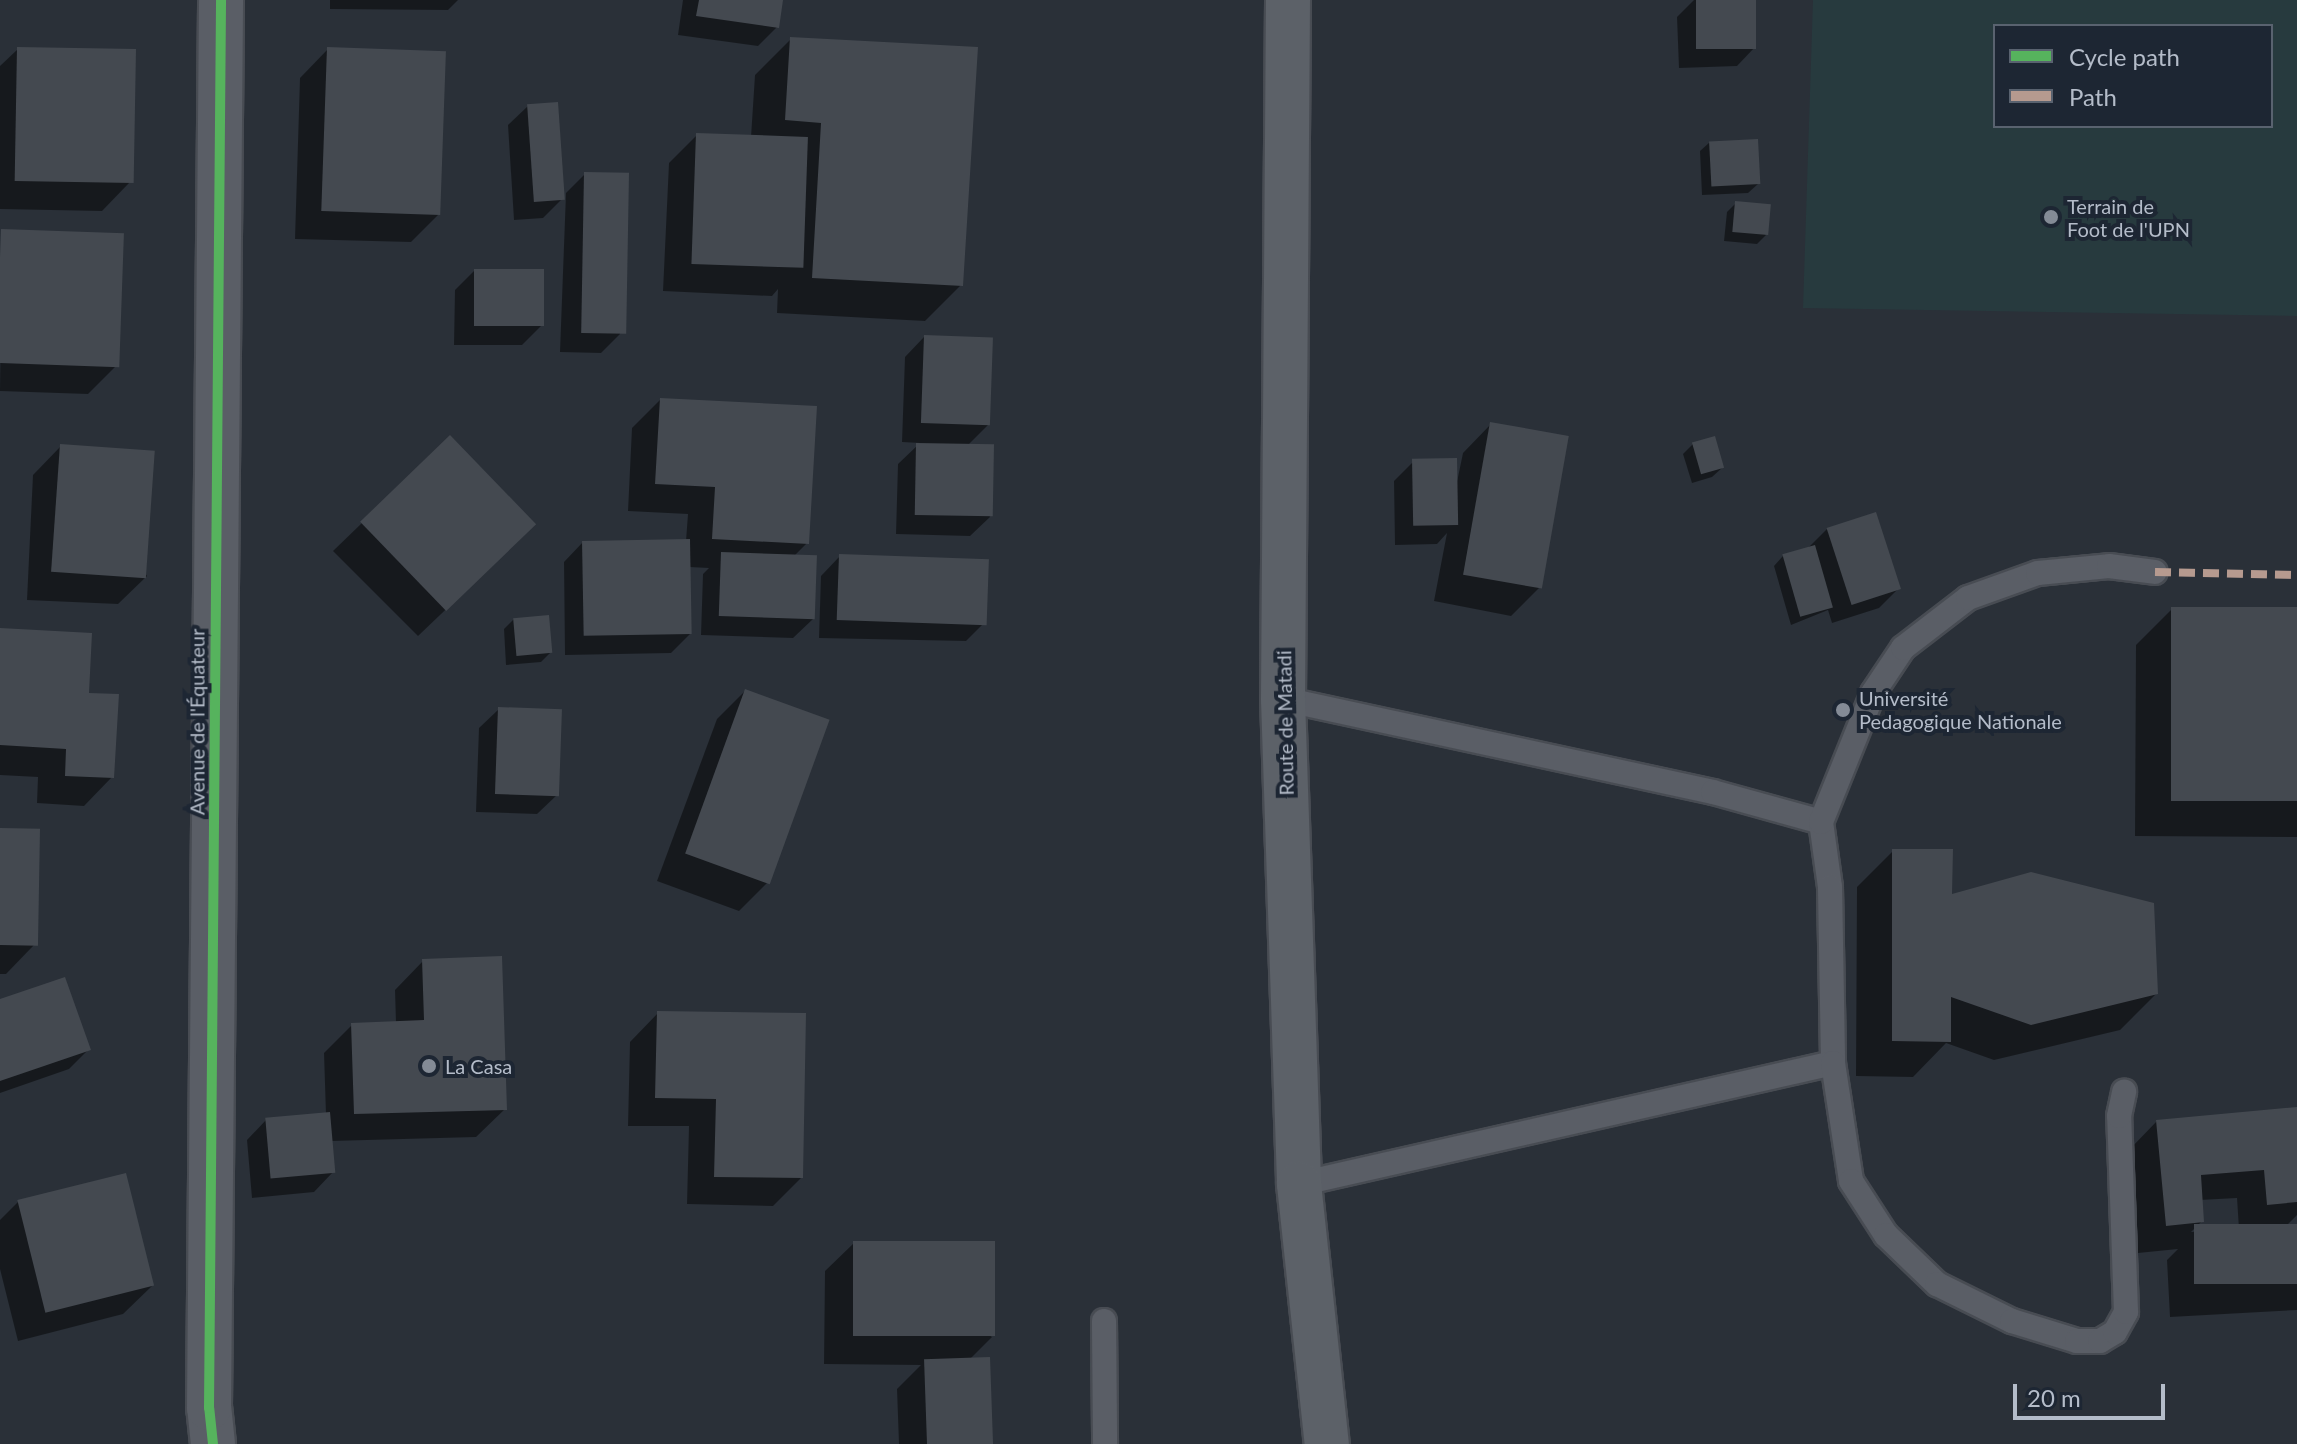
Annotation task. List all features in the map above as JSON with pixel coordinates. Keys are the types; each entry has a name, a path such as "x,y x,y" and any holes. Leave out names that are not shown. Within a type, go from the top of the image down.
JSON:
{"main road":[{"name":"Route de Matadi","path":"1288,0 1283,699 1299,1184 1327,1444"}],"street":[{"name":"Avenue de l'Équateur","path":"213,1444 209,1393 221,0"}],"lane":[{"path":"2124,1092 2119,1116 2126,1312 2115,1332 2100,1341 2077,1341 2012,1321 1937,1284 1886,1235 1851,1181 1833,1063 1830,887 1821,822 1880,682 1903,648 1968,598 2038,573 2109,566 2155,572"},
{"path":"1283,699 1713,792 1821,822"},
{"path":"1299,1184 1833,1063"},
{"path":"1104,1321 1105,1444"}],"green space":[{"name":"Terrain de Foot de l'UPN","path":"1813,0 2297,0 2297,316 1803,308"}],"building":[{"path":"699,0 783,0 779,28 696,16"},
{"path":"1696,0 1756,0 1756,49 1696,49"},
{"path":"790,37 978,47 963,286 812,278 821,123 785,120"},
{"path":"17,47 136,49 134,183 15,181"},
{"path":"327,47 446,51 440,215 321,211"},
{"path":"558,102 565,200 534,202 527,104"},
{"path":"696,133 808,137 803,268 691,264"},
{"path":"1758,139 1760,184 1711,187 1709,142"},
{"path":"584,172 629,173 626,334 581,333"},
{"path":"1735,201 1771,204 1768,235 1732,232"},
{"path":"1,229 124,233 119,367 0,363"},
{"path":"474,269 544,269 544,326 474,326"},
{"path":"924,335 993,337 990,425 921,423"},
{"path":"660,398 817,406 809,544 712,539 715,487 655,484"},
{"path":"1490,422 1569,436 1542,589 1463,575"},
{"path":"450,435 536,524 446,611 360,522"},
{"path":"1715,436 1724,468 1701,474 1692,443"},
{"path":"916,443 994,444 993,516 915,515"},
{"path":"60,444 155,451 146,578 51,572"},
{"path":"1457,458 1458,525 1413,526 1412,459"},
{"path":"1876,512 1901,589 1852,605 1827,528"},
{"path":"690,539 692,634 584,636 582,541"},
{"path":"1815,545 1833,607 1800,617 1782,554"},
{"path":"721,552 817,555 815,619 719,616"},
{"path":"839,554 989,559 987,625 837,620"},
{"path":"2171,607 2297,607 2297,801 2171,801"},
{"path":"549,615 552,653 516,656 513,618"},
{"path":"0,628 92,633 89,693 119,694 114,778 65,776 66,749 0,745"},
{"path":"745,689 830,720 770,884 685,853"},
{"path":"498,707 562,709 559,796 495,794"},
{"path":"0,828 40,829 38,946 0,945"},
{"path":"1892,849 1953,849 1952,894 2031,872 2154,903 2158,994 2031,1025 1951,997 1951,1042 1892,1041"},
{"name":"La Casa","path":"502,956 507,1110 354,1114 351,1023 424,1020 422,959"},
{"path":"65,977 91,1050 0,1081 0,999"},
{"path":"657,1011 806,1013 803,1178 714,1177 716,1099 655,1098"},
{"path":"2297,1107 2297,1202 2267,1205 2264,1170 2201,1175 2204,1222 2166,1226 2156,1120"},
{"path":"330,1112 335,1173 271,1178 265,1118"},
{"path":"126,1173 154,1286 45,1313 17,1200"},
{"path":"2194,1224 2297,1224 2297,1284 2194,1284"},
{"path":"853,1241 995,1241 995,1336 853,1336"},
{"path":"990,1357 993,1444 927,1444 924,1359"}],"marked path":[{"path":"2155,572 2297,575"}],"cycle path":[{"path":"213,1444 209,1408 221,0"}],"place":[{"name":"Terrain de Foot de l'UPN","path":"2051,217"},
{"name":"Université Pedagogique Nationale","path":"1843,710"},
{"name":"La Casa","path":"429,1066"}]}
